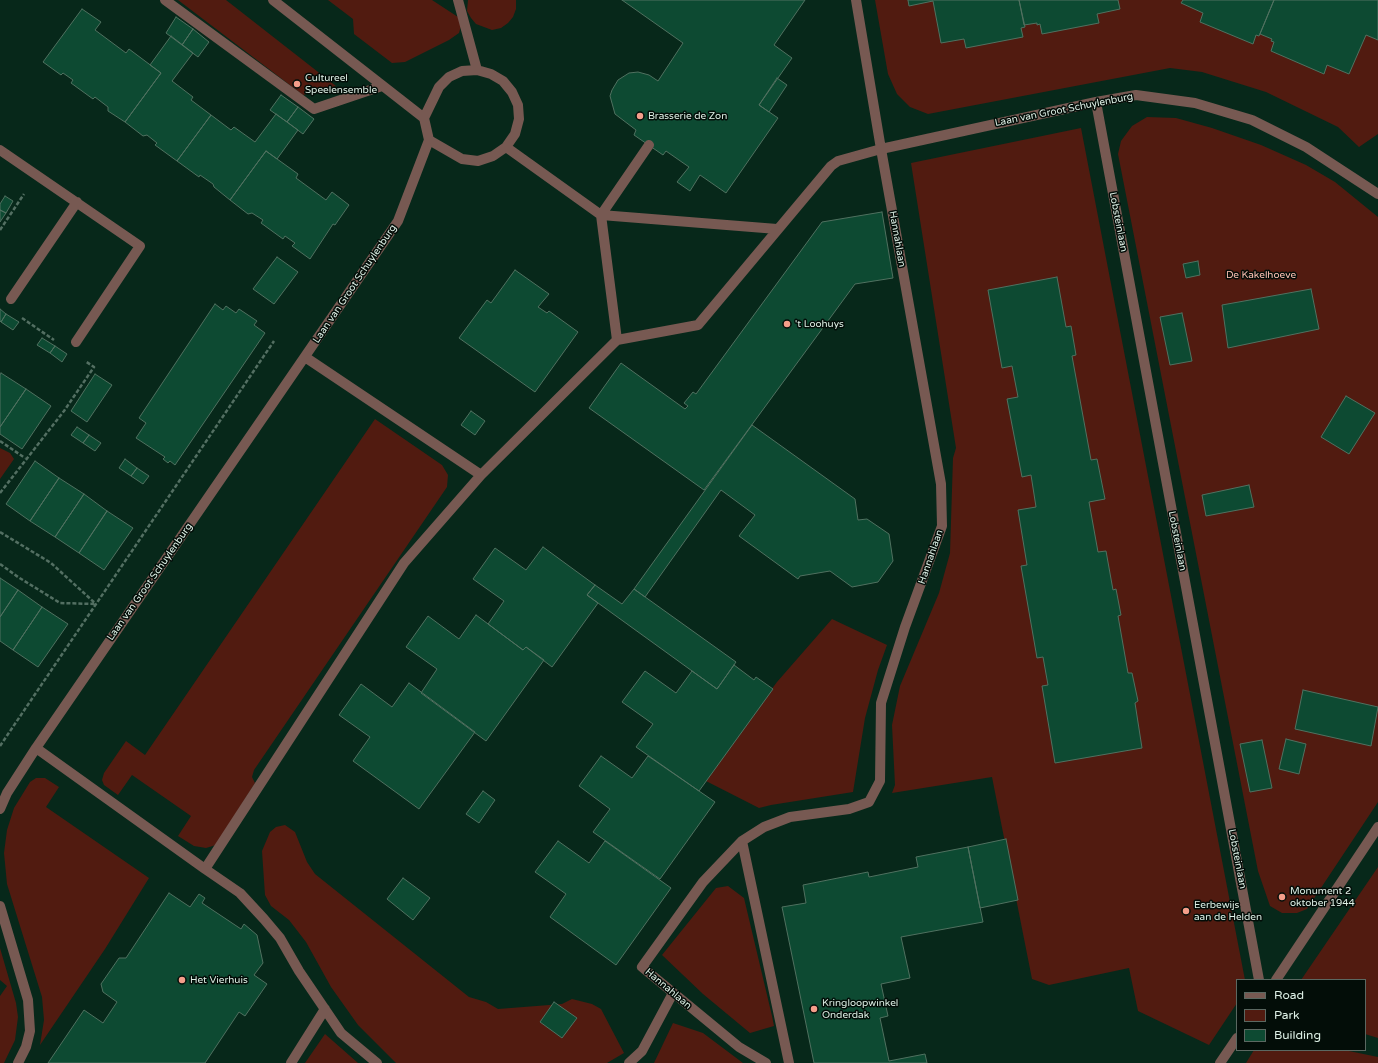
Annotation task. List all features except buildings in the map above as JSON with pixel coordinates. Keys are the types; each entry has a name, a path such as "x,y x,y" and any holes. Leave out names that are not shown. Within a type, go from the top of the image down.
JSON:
{"street":[{"path":"165,0 314,109 382,86"},
{"path":"273,0 424,118"},
{"path":"458,0 477,70"},
{"path":"856,0 881,149"},
{"path":"477,70 491,74 503,81 512,92 518,105 519,119 515,134 506,147 493,156 478,160 462,159 428,140 424,118 439,87 449,77 462,71 477,70"},
{"name":"Laan van Groot Schuylenburg","path":"617,340 698,325 777,229 831,166 838,161 881,149 1096,102 1136,95 1195,103 1252,120 1306,147 1378,194"},
{"name":"Lobsteinlaan","path":"1096,102 1259,979"},
{"name":"Laan van Groot Schuylenburg","path":"0,809 7,793 36,748 398,221 428,140"},
{"path":"205,869 404,563 481,475 538,421 617,340 601,215 649,145"},
{"path":"506,147 601,215 777,229"},
{"name":"Hannahlaan","path":"766,1063 739,1047 642,967 704,882 742,841 764,827 790,817 849,809 869,802 880,781 881,703 905,627 942,526 941,484 881,149"},
{"path":"0,150 140,246 76,342"},
{"path":"11,299 77,202"},
{"path":"305,357 481,475"},
{"path":"36,748 240,893 280,938 341,1033 377,1063"},
{"path":"1277,979 1378,827"},
{"path":"742,841 789,1063"},
{"path":"0,906 28,1000 30,1031 26,1047 18,1063"},
{"path":"629,1063 642,1051 673,993"},
{"path":"291,1063 325,1009"},
{"path":"1220,1063 1236,1039"}],"path":[{"path":"0,230 37,175"},
{"path":"19,316 55,341"},
{"path":"0,746 274,341"},
{"path":"0,493 64,410 94,367 80,358"},
{"path":"0,441 26,458"},
{"path":"0,532 51,563 96,604"},
{"path":"0,564 60,604 96,604"}],"green space":[{"path":"178,0 226,0 336,86 303,95"},
{"path":"328,0 432,0 458,17 461,26 459,33 449,40 405,62 392,63 354,34 353,19"},
{"path":"468,0 516,0 516,9 513,17 508,23 501,28 492,30 476,24 471,18 467,11"},
{"path":"875,0 1378,0 1378,134 1359,147 1338,127 1266,92 1202,72 1170,68 928,114 910,107 897,94 888,74"},
{"name":"De Kakelhoeve","path":"1147,117 1176,118 1212,128 1261,145 1306,165 1335,182 1378,217 1378,802 1307,909 1297,913 1282,913 1270,906 1258,871 1118,154 1121,141 1132,126"},
{"path":"1081,128 1245,979 1236,979 1236,1004 1209,1045 1138,1011 1129,968 1049,985 1032,979 992,777 892,793 895,785 892,725 900,686 939,593 950,553 953,458 956,448 911,163"},
{"path":"375,419 442,465 448,475 447,487 254,770 252,777 255,783 216,845 206,848 194,846 178,836 191,816 132,775 118,795 104,785 102,780 104,773 126,741 145,755"},
{"path":"0,448 10,453 14,459 0,479"},
{"path":"832,619 887,645 878,670 865,718 853,792 759,808 704,780 777,682"},
{"path":"36,778 45,778 59,787 46,807 149,878 105,949 40,1045 44,1020 42,997 7,884 4,853 7,830 14,808 30,782"},
{"path":"285,825 295,832 307,862 315,874 469,997 486,1002 498,1009 562,1004 572,999 592,1004 601,1009 624,1053 607,1063 396,1063 358,1025 331,987 306,942 289,920 271,906 265,895 262,851 270,832 276,827"},
{"path":"1378,867 1378,1038 1366,1034 1366,979 1302,979"},
{"path":"728,886 744,898 774,1026 750,1033 703,994 662,955 716,888"},
{"path":"0,948 16,1003 18,1017 15,1040 4,1063 0,1063 0,996 7,986 0,980"},
{"path":"673,1023 703,1033 743,1063 654,1063"},
{"path":"325,1034 358,1063 305,1063"},
{"path":"1253,1051 1349,1051 1378,1057 1378,1063 1246,1063"}],"place":[{"name":"Cultureel Speelensemble","path":"297,84"},
{"name":"Brasserie de Zon","path":"640,116"},
{"name":"'t Loohuys","path":"787,324"},
{"name":"Monument 2 oktober 1944","path":"1282,897"},
{"name":"Eerbewijs aan de Helden","path":"1186,911"},
{"name":"Het Vierhuis","path":"182,980"},
{"name":"Kringloopwinkel Onderdak","path":"814,1009"}]}
